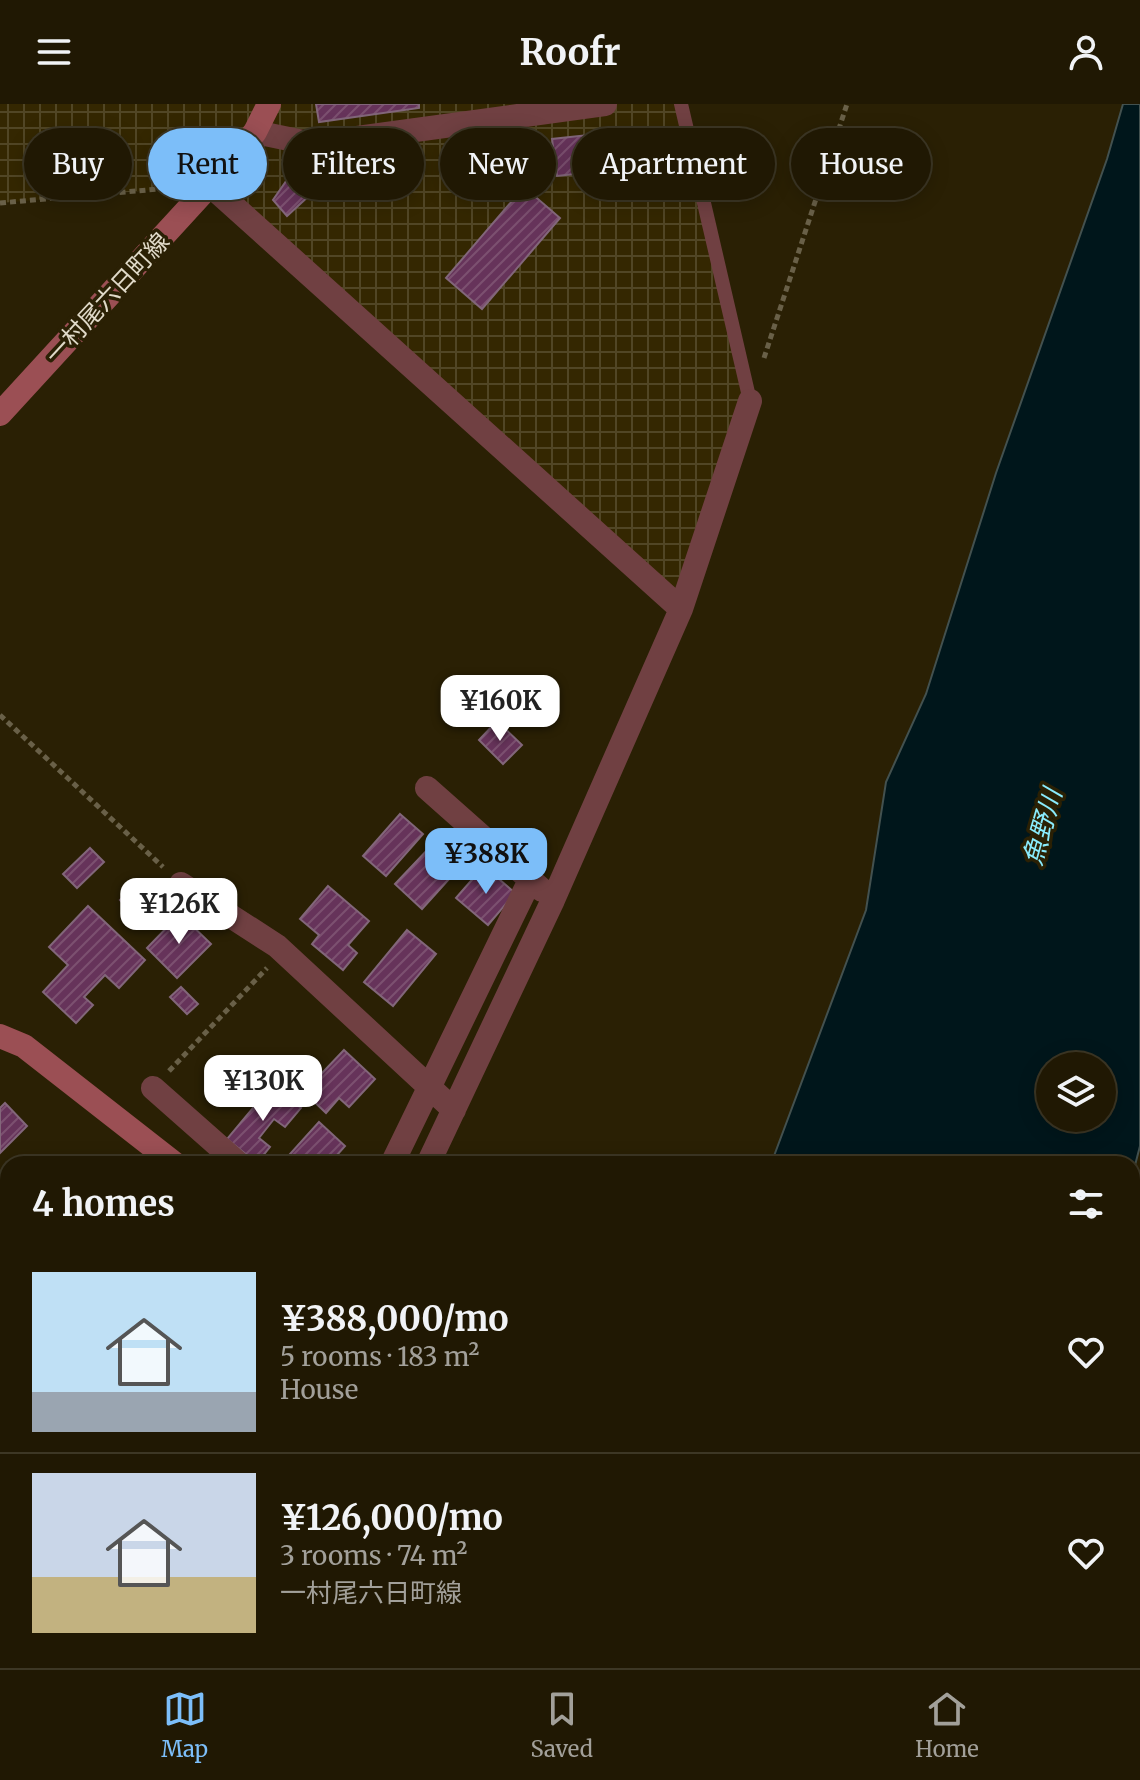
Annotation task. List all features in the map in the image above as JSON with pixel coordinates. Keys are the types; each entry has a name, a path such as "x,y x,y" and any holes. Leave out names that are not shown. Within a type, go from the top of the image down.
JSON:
{"main road":[{"name":"一村尾六日町線","path":"257,128 269,104"},
{"name":"一村尾六日町線","path":"0,414 196,200"},
{"path":"0,1036 24,1046 165,1156"}],"street":[{"path":"267,134 313,144 605,104"},
{"path":"227,200 681,609"},
{"path":"432,1156 553,900 681,609 750,401"},
{"path":"427,788 553,900"},
{"path":"396,1156 530,880"},
{"path":"181,884 277,946 454,1110"},
{"path":"153,1088 230,1156"}],"lane":[{"path":"681,104 750,401"}],"path":[{"path":"750,401 847,104"},
{"path":"0,203 148,190"}],"shaded area":[{"path":"0,104 681,104 687,128 572,128 572,200 703,200 750,401 681,609 227,200 267,200 267,128 148,128 148,190 132,192 132,128 24,128 24,200 35,200 0,203"}],"water":[{"name":"魚野川","path":"1123,104 1140,104 1140,1146 1137,1156 774,1156 866,910 886,782 926,694 996,473 1107,159"}],"building":[{"path":"316,104 419,104 419,108 319,122"},
{"path":"572,137 572,174 557,176 556,139"},
{"path":"283,186 283,200 304,200 287,216 273,200"},
{"path":"513,200 539,200 560,218 482,309 446,278"},
{"path":"497,721 522,745 503,764 479,740"},
{"path":"400,814 423,834 386,876 363,856"},
{"path":"432,845 458,869 422,909 395,884"},
{"path":"90,848 104,862 77,888 63,874"},
{"path":"484,866 515,893 488,925 456,898"},
{"path":"136,884 151,899 134,916 120,900"},
{"path":"328,886 369,921 348,945 357,953 343,970 312,944 319,935 300,919"},
{"path":"88,906 145,960 119,988 105,975 84,997 93,1005 76,1023 43,992 68,965 49,947"},
{"path":"180,914 211,944 177,978 147,948"},
{"path":"407,930 436,954 393,1006 364,982"},
{"path":"181,987 198,1004 187,1014 170,997"},
{"path":"344,1050 375,1079 349,1107 339,1098 326,1113 304,1092"},
{"path":"272,1085 301,1108 285,1127 274,1119 259,1138 270,1147 263,1156 248,1156 227,1139"},
{"path":"5,1103 27,1126 0,1153 0,1108"},
{"path":"319,1122 345,1146 336,1156 288,1156"}]}
